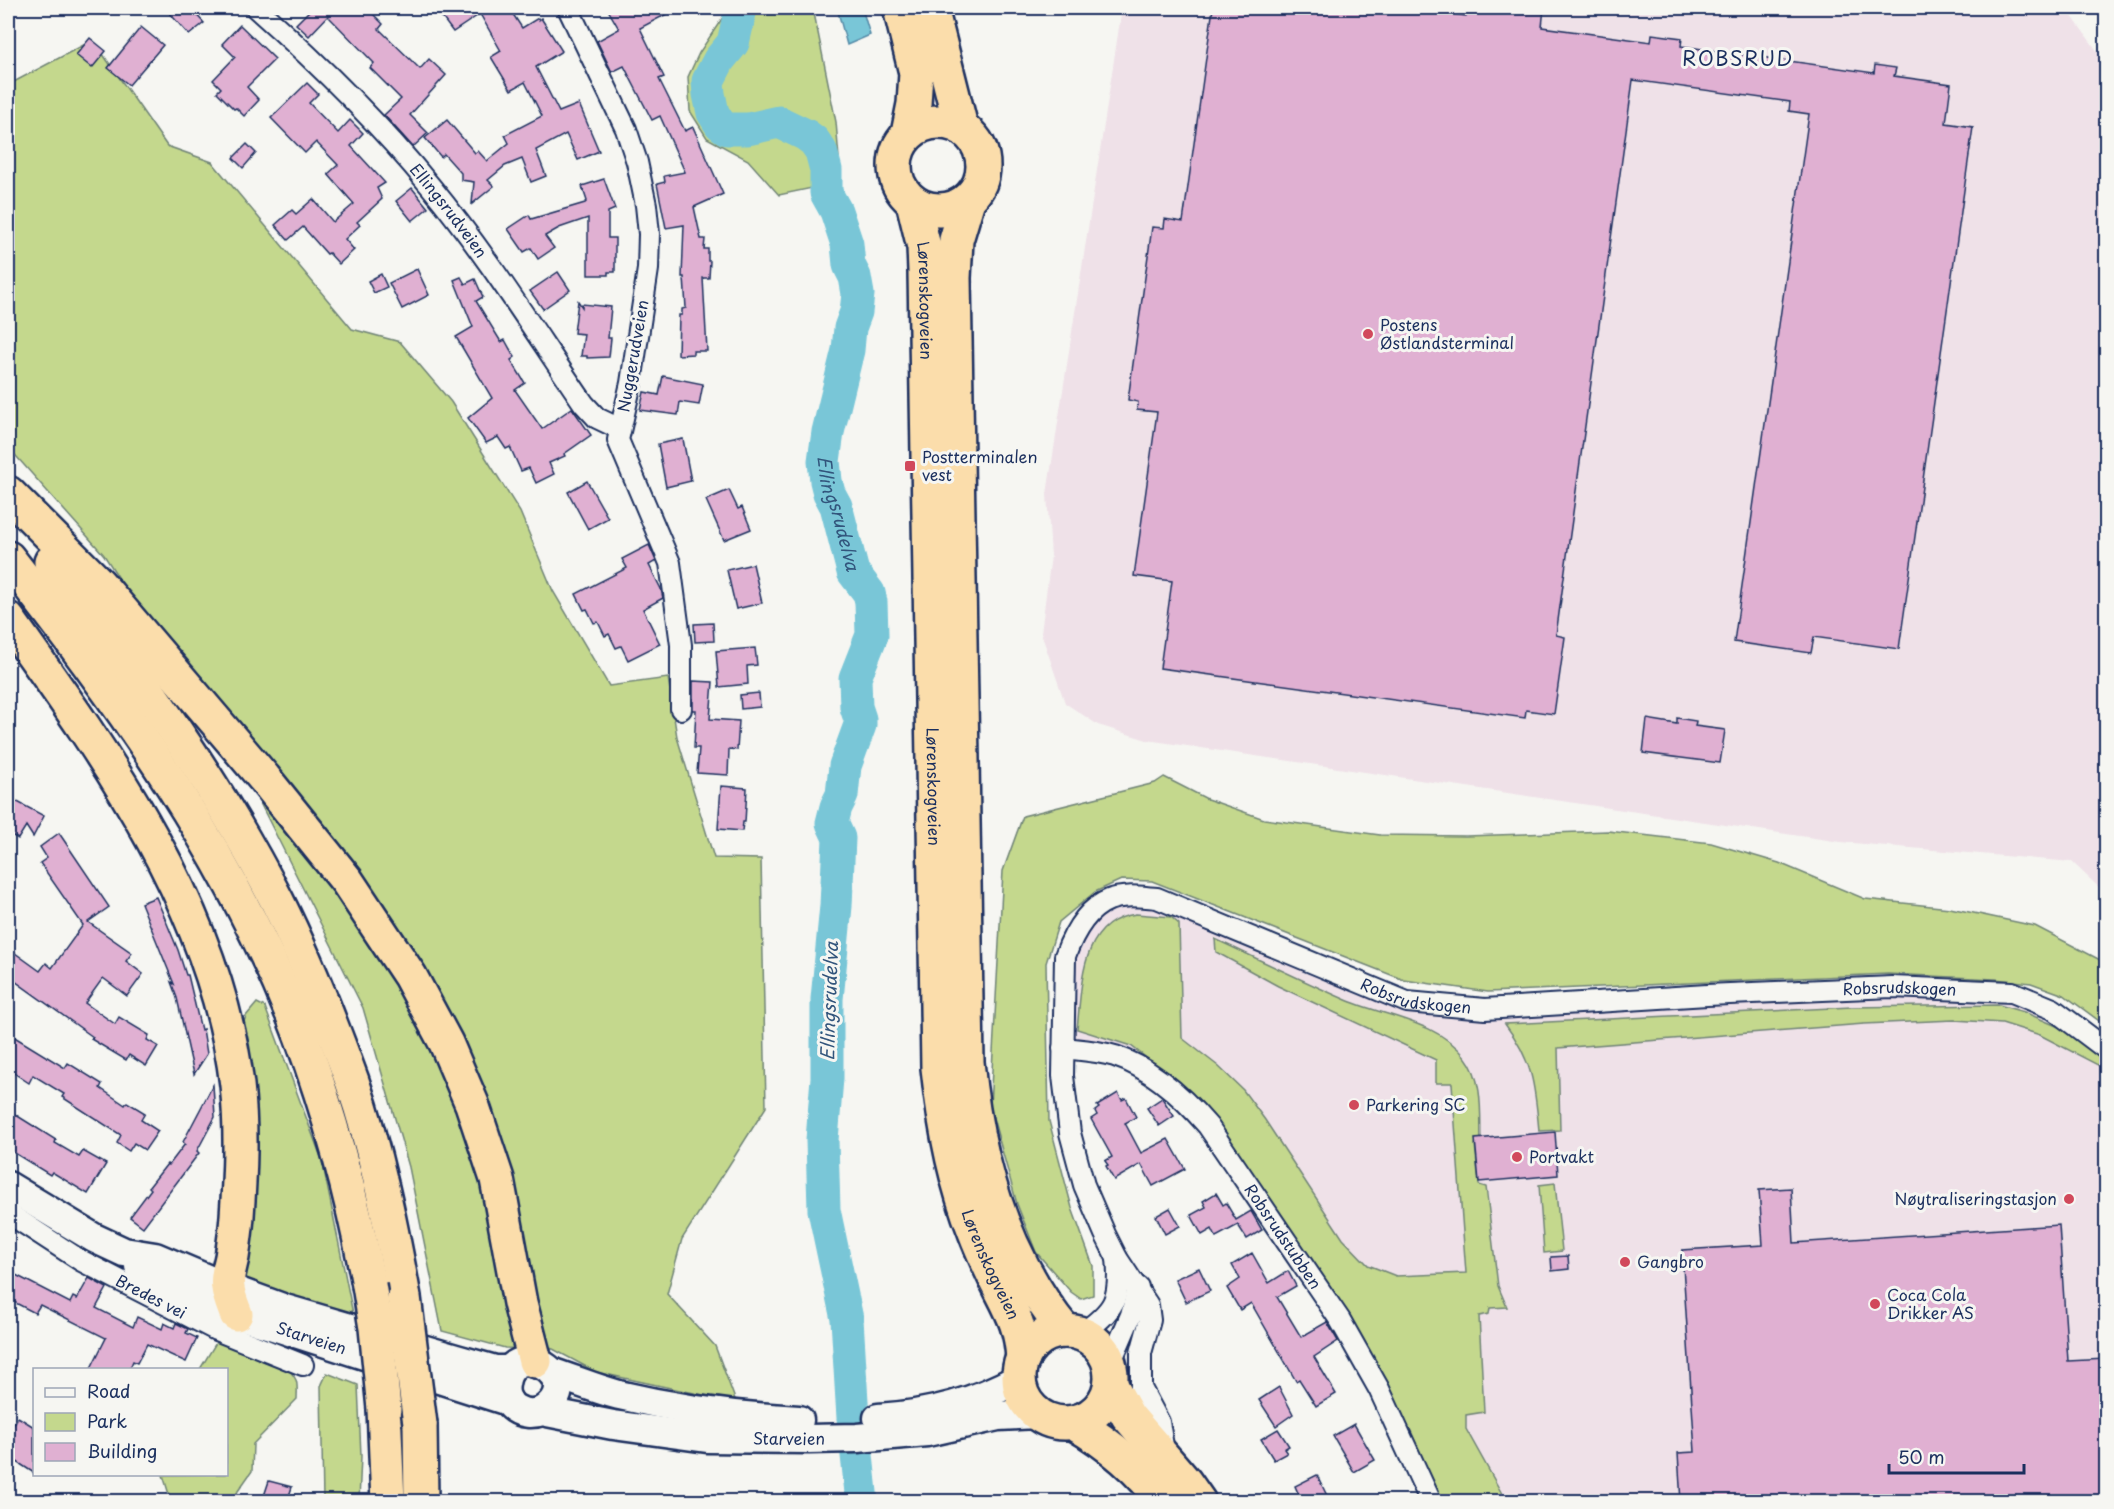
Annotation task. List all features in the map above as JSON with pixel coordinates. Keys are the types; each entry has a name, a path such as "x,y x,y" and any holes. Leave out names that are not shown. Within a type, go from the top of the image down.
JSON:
{"highway":[{"path":"900,8 916,73 914,104 908,134"},
{"path":"931,8 961,128"},
{"path":"939,122 950,123 961,128 973,137 983,159 980,184 968,200 958,206 935,210 923,208 913,202 899,185 895,164 901,143 917,128 939,122"},
{"name":"Lørenskogveien","path":"968,200 956,240 954,267 967,1062 979,1143 988,1182 1000,1215 1034,1290 1073,1332"},
{"name":"Lørenskogveien","path":"913,202 924,247 925,271 938,1068 946,1129 961,1194 983,1252 1012,1309 1020,1331 1021,1369"},
{"path":"8,493 99,584 264,778 347,881 410,976 446,1043 472,1104 497,1179 532,1368"},
{"path":"8,507 169,719 214,790 277,902 304,959 352,1083 387,1211 404,1297 420,1424 421,1502"},
{"path":"8,558 102,682 208,843 248,917 300,1034 320,1090 346,1179 369,1285 376,1328 384,1410 388,1502"},
{"path":"8,619 68,702 150,832 195,929 210,972 229,1038 240,1120 240,1176 232,1301"},
{"path":"1111,1374 1107,1398 1099,1410 1088,1418 1074,1423 1055,1423 1037,1414 1024,1398 1021,1369 1030,1348 1040,1339 1052,1333 1073,1332 1099,1346 1111,1374 1128,1416 1199,1502"},
{"path":"1074,1423 1128,1459 1164,1502"}],"street":[{"name":"Ellingsrudveien","path":"256,8 365,113 431,187 515,302 584,404 597,418 620,429"},
{"name":"Nuggerudveien","path":"568,8 626,129 637,162 646,205 649,234 648,269 631,383 618,440 670,563 681,645 681,709"},
{"name":"Robsrudskogen","path":"1165,1458 1159,1422 1141,1388 1141,1353 1150,1320 1148,1305 1105,1234 1077,1164 1066,1106 1065,956 1072,938 1084,920 1108,900 1147,897 1175,904 1407,1002 1485,1009 1707,995 1892,987 2012,992 2053,1009 2106,1049"},
{"name":"Robsrudstubben","path":"1064,1048 1105,1053 1141,1068 1187,1103 1208,1126 1340,1320 1379,1389 1431,1502"},
{"name":"Starveien","path":"8,1186 94,1238 124,1252 155,1257 232,1301 508,1401 513,1407 527,1414 542,1411 561,1416 707,1438 760,1428"},
{"name":"Bredes vei","path":"8,1213 80,1260 216,1330 303,1365"},
{"name":"Robsrudskogen","path":"1073,1332 1096,1324 1114,1304 1119,1288 1118,1258"},
{"path":"1111,1374 1138,1287"},
{"name":"Starveien","path":"232,1301 285,1309 486,1367 532,1368 619,1395 760,1428 857,1438 925,1422 1037,1414"},
{"path":"508,1401 504,1386 532,1368 556,1381 555,1399 542,1411"},
{"name":"Starveien","path":"925,1422 950,1407 990,1394 1021,1369"}],"shaded area":[{"path":"1122,8 2066,8 2106,63 2106,894 2072,862 1841,842 1147,740 1098,725 1065,703 1041,633 1051,556 1047,494"},
{"path":"1118,905 1148,905 1406,1008 1630,1008 1874,996 2017,1002 2106,1056 2106,1501 1434,1501 1336,1324 1173,1082 1128,1049 1065,1041 1070,960 1088,923"}],"green space":[{"path":"729,8 813,8 836,122 841,182 779,195 748,160 707,138 690,111 688,77 699,53"},
{"path":"93,40 167,146 212,162 352,329 400,342 451,402 520,512 553,591 609,686 668,678 677,737 714,858 761,859 766,1107 682,1239 667,1294 715,1346 736,1402 596,1372 553,1349 505,1348 442,1331 409,1167 363,1008 248,779 104,555 8,447 8,85"},
{"path":"1164,777 1207,799 1264,819 1380,835 1466,836 1608,831 1711,843 1779,863 1865,899 1950,908 2035,926 2106,963 2106,1026 2064,995 2031,983 1995,979 1888,974 1488,992 1404,980 1152,881 1121,880 1095,892 1059,922 1046,963 1049,1121 1072,1208 1093,1266 1093,1295 1081,1299 1071,1292 1036,1252 1017,1204 990,1107 1003,871 1023,816 1155,783"},
{"path":"1136,914 1171,917 1179,924 1182,1038 1218,1066 1243,1090 1343,1239 1368,1265 1396,1276 1466,1273 1452,1083 1436,1083 1436,1060 1278,986 1216,952 1215,939 1344,999 1425,1027 1454,1045 1472,1067 1480,1099 1481,1143 1475,1144 1479,1185 1486,1187 1498,1286 1507,1307 1490,1308 1489,1314 1479,1316 1484,1412 1466,1415 1466,1429 1506,1501 1431,1501 1337,1320 1180,1084 1131,1046 1077,1029 1083,975 1094,942 1104,929 1118,919"},
{"path":"257,1003 265,1007 322,1160 353,1314 242,1282 241,1030 246,1016"},
{"path":"1999,1005 2024,1012 2068,1031 2106,1061 2106,1072 2098,1065 2040,1035 2002,1023 1954,1020 1864,1024 1558,1048 1560,1130 1539,1131 1531,1074 1522,1050 1505,1024 1852,1007"},
{"path":"1555,1183 1562,1251 1544,1253 1539,1185"},
{"path":"217,1341 272,1358 290,1371 296,1380 297,1399 253,1444 252,1471 233,1501 171,1501 163,1476 228,1476 228,1368 201,1368"},
{"path":"327,1373 358,1385 361,1456 359,1501 323,1501 321,1386"}],"water":[{"path":"837,8 862,8 870,35 847,45"}],"building":[{"path":"165,8 190,8 204,23 189,35"},
{"path":"312,8 367,8 383,24 379,29 420,69 429,59 446,75 410,115 428,133 413,147 384,115 401,99 370,68 374,63 328,16 309,36 296,24"},
{"path":"435,8 509,8 522,28 541,18 562,51 536,67 559,112 579,104 599,151 578,160 566,134 536,150 546,176 531,182 522,159 505,166 488,180 494,186 472,204 474,182 461,180 461,173 444,154 441,157 425,138 447,120 475,153 478,151 487,161 509,143 505,135 542,116 525,82 511,90 491,57 501,51 480,14 453,32"},
{"path":"607,8 678,8 640,28 664,77 659,79 685,131 693,127 723,194 694,207 701,239 705,239 704,249 708,249 708,261 710,261 709,278 703,278 707,351 693,351 693,354 678,355 679,315 682,315 682,309 686,308 684,277 682,277 684,225 666,228 657,184 665,182 664,176 685,172 660,116 652,120 624,66 612,72 597,41 619,29"},
{"name":"Postens Østlandsterminal","path":"1213,8 1415,8 1466,16 1467,8 1544,8 1542,27 1651,42 1652,34 1682,38 1681,46 1874,73 1875,65 1896,68 1894,76 1951,84 1946,123 1973,127 1899,649 1814,637 1811,653 1734,642 1809,114 1789,111 1790,102 1633,80 1556,635 1565,637 1554,714 1526,710 1525,718 1160,668 1172,581 1134,576 1157,412 1137,410 1138,402 1128,400 1152,227 1164,228 1165,219 1183,222"},
{"path":"240,25 275,59 247,87 259,100 244,116 217,92 221,88 213,80 235,57 222,44"},
{"path":"141,27 163,45 129,85 108,68"},
{"path":"90,38 106,51 92,68 76,55"},
{"path":"307,83 318,94 309,103 338,133 350,120 363,133 351,146 385,183 377,188 382,199 357,222 360,225 345,239 354,250 339,264 303,227 288,240 275,225 292,210 296,214 313,199 333,222 354,204 328,174 338,165 316,142 305,153 271,118"},
{"path":"247,144 256,153 243,168 233,158"},
{"path":"604,179 615,209 608,212 608,238 615,238 615,272 608,272 608,275 588,275 588,218 559,228 545,236 554,248 538,259 531,248 524,252 508,229 529,215 531,219 585,203 587,201 582,186"},
{"path":"412,188 428,208 412,221 396,201"},
{"path":"417,269 429,295 402,309 389,283"},
{"path":"558,272 570,290 543,309 530,291"},
{"path":"381,274 387,287 374,293 368,281"},
{"path":"461,277 465,284 475,279 483,297 476,301 501,342 505,340 515,357 511,360 525,383 515,390 542,429 572,408 591,435 564,454 565,456 549,463 554,474 536,483 529,468 521,471 510,447 506,449 498,437 486,443 468,418 492,398 456,337 473,327 454,280"},
{"path":"578,301 582,307 582,304 611,307 609,357 581,356 584,334 574,333"},
{"path":"663,376 703,384 699,405 680,402 678,415 640,410 644,392 659,395"},
{"path":"683,439 691,481 666,487 658,444"},
{"path":"587,481 608,518 588,529 568,492"},
{"path":"729,490 738,509 742,507 751,529 724,540 706,500"},
{"path":"649,545 656,561 649,565 663,598 643,609 660,644 628,660 621,646 616,648 609,634 605,636 598,622 594,623 576,594 627,568 622,559"},
{"path":"753,564 762,603 736,609 727,570"},
{"path":"713,623 714,641 695,642 694,624"},
{"path":"755,648 757,665 747,666 748,684 719,687 716,651"},
{"path":"693,681 713,682 710,719 739,721 737,750 729,749 728,775 697,773 699,748 694,748 696,710 693,710"},
{"path":"759,693 760,707 741,709 740,695"},
{"path":"1677,718 1696,721 1695,726 1725,730 1720,763 1643,753 1647,719 1677,724"},
{"path":"721,786 747,788 745,822 743,822 742,831 718,829"},
{"path":"8,797 44,816 33,837 26,826 18,839 8,833"},
{"path":"59,833 109,907 88,922 132,953 126,961 143,974 127,996 103,978 85,1003 115,1024 119,1017 149,1035 147,1040 158,1046 146,1066 129,1055 126,1060 91,1039 93,1037 8,976 8,948 40,971 46,963 52,968 83,925 40,863 47,858 40,847"},
{"path":"156,897 186,975 188,975 201,1030 203,1029 207,1054 194,1074 177,998 171,982 174,984 141,903"},
{"path":"8,1033 65,1068 68,1063 102,1084 100,1088 125,1105 127,1102 145,1113 141,1120 158,1131 145,1150 134,1143 129,1151 117,1143 121,1135 62,1097 64,1094 33,1075 29,1083 8,1069"},
{"path":"213,1085 215,1117 197,1151 199,1153 143,1227 130,1217 151,1189 149,1187 185,1144 183,1142"},
{"path":"1118,1093 1122,1100 1126,1098 1136,1117 1125,1123 1141,1153 1168,1139 1185,1169 1153,1186 1141,1164 1114,1180 1105,1161 1112,1157 1091,1119 1097,1115 1095,1111 1099,1108 1097,1106"},
{"path":"1162,1098 1174,1116 1159,1126 1147,1108"},
{"path":"8,1110 79,1157 83,1151 106,1164 88,1194 52,1172 50,1175 8,1149"},
{"name":"Portvakt","path":"1555,1132 1558,1175 1479,1182 1475,1139"},
{"name":"Coca Cola Drikker AS","path":"1791,1188 1794,1243 2059,1225 2068,1361 2106,1359 2106,1502 1681,1502 1678,1453 1695,1452 1682,1250 1763,1245 1759,1190"},
{"path":"1216,1193 1223,1205 1226,1203 1236,1220 1251,1211 1262,1230 1247,1239 1238,1225 1216,1237 1212,1229 1202,1235 1191,1215 1206,1207 1203,1201"},
{"path":"1170,1208 1180,1226 1165,1234 1156,1216"},
{"path":"1252,1253 1269,1283 1288,1271 1296,1286 1277,1297 1301,1337 1327,1322 1338,1341 1314,1357 1336,1394 1316,1406 1299,1379 1296,1381 1251,1303 1240,1310 1227,1288 1240,1279 1232,1265"},
{"path":"1568,1256 1569,1269 1552,1271 1551,1257"},
{"path":"1199,1268 1210,1291 1186,1302 1175,1279"},
{"path":"8,1271 70,1303 73,1297 77,1299 89,1278 107,1288 96,1308 133,1327 137,1317 162,1329 164,1323 174,1328 176,1323 188,1329 186,1333 197,1338 186,1362 147,1344 137,1363 133,1361 130,1368 91,1368 106,1338 40,1305 35,1313 8,1299"},
{"path":"1279,1387 1293,1414 1276,1426 1259,1400"},
{"path":"18,1417 33,1426 33,1472 8,1456 8,1434"},
{"path":"1354,1424 1375,1460 1354,1472 1333,1436"},
{"path":"1278,1429 1289,1446 1284,1449 1287,1453 1274,1460 1261,1439"},
{"path":"1317,1475 1330,1502 1302,1502 1295,1486"},
{"path":"269,1481 292,1487 287,1502 264,1496"}],"waterway":[{"name":"Ellingsrudelva","path":"741,8 733,43 719,60 708,81 713,113 720,124 727,129 748,129 779,122 814,141 821,151 826,170 826,193 836,211 847,244 849,265 855,277 858,294 856,312 850,328 848,350 828,432 824,461 829,493 836,506 853,572 869,593 872,635 855,678 856,707 860,725 845,766 842,795 832,823 839,838 836,906 827,999 827,1078 822,1140 824,1210 847,1319 853,1418 862,1502"}],"place":[{"name":"Postens Østlandsterminal","path":"1368,334"},
{"name":"Postterminalen vest","path":"910,466"},
{"name":"Parkering SC","path":"1354,1105"},
{"name":"Portvakt","path":"1517,1157"},
{"name":"Nøytraliseringstasjon","path":"2069,1199"},
{"name":"Gangbro","path":"1625,1262"},
{"name":"Coca Cola Drikker AS","path":"1875,1304"}],"district":[{"name":"ROBSRUD","path":"1738,59"}]}
